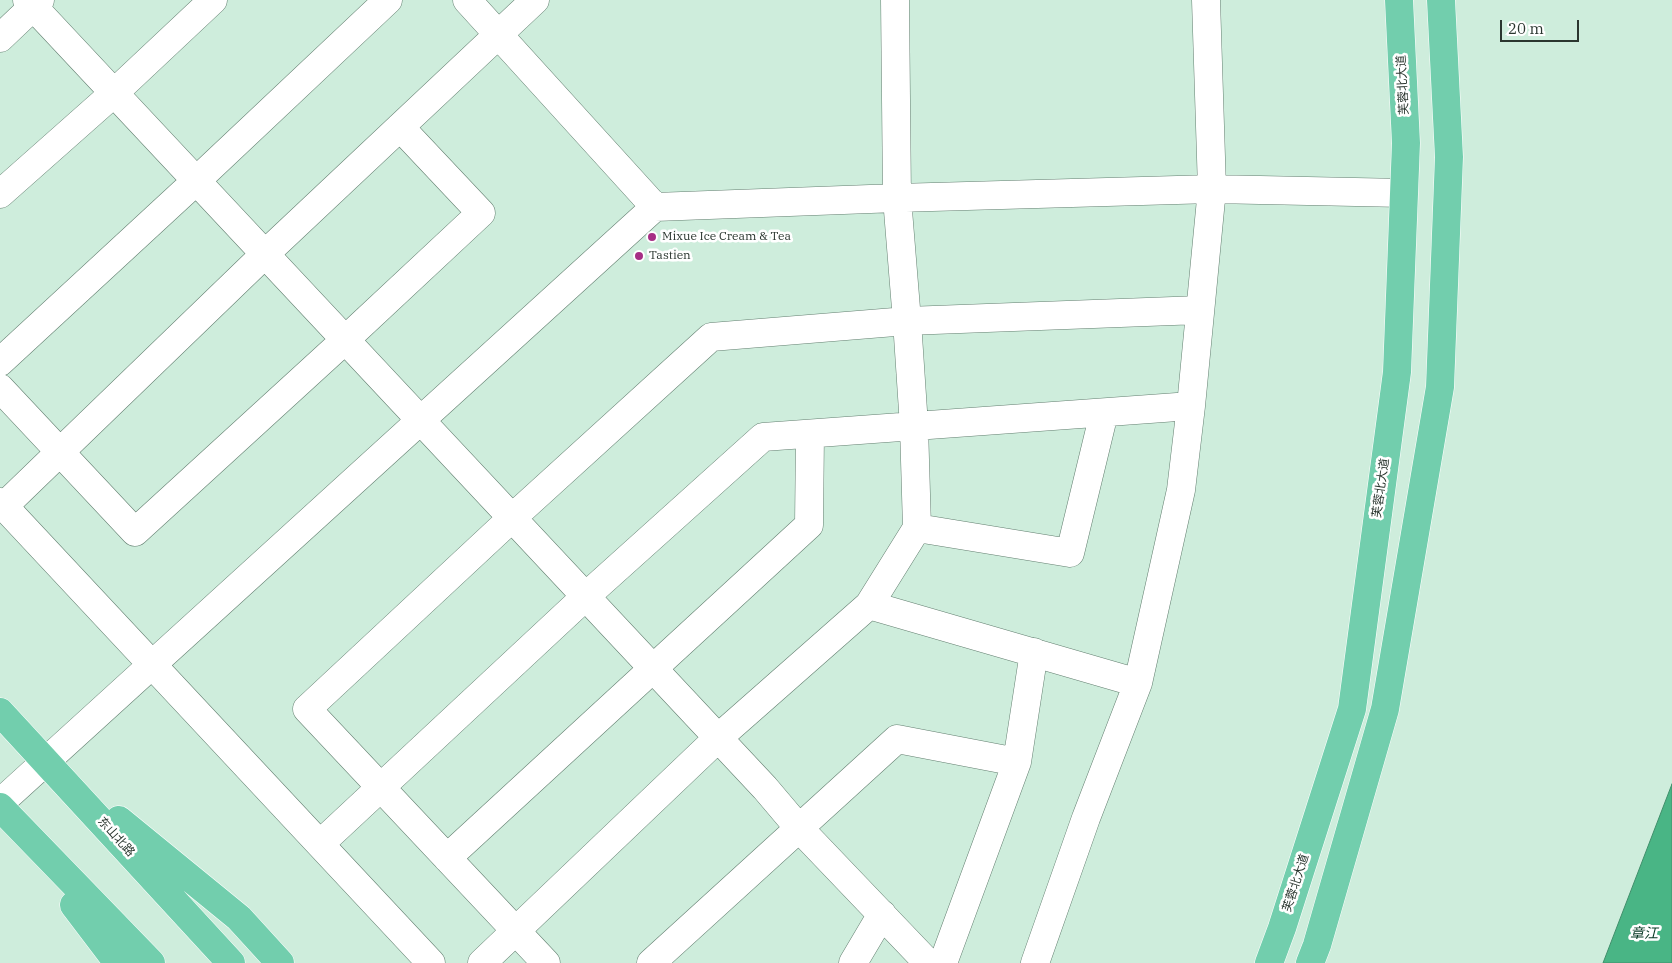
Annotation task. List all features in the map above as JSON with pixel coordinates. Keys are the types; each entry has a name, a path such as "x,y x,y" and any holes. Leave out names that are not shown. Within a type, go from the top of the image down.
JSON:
{"main road":[{"name":"芙蓉北大道","path":"1269,963 1285,919 1352,709 1396,372 1406,143 1399,0"},
{"path":"1310,963 1317,945 1386,709 1440,387 1449,157 1441,0"},
{"name":"东山北路","path":"0,712 230,963"},
{"path":"46,761 239,918 280,963"},
{"path":"0,808 118,963"},
{"path":"0,808 151,963"}],"street":[{"path":"0,194 114,93 213,0"},
{"path":"0,362 388,0"},
{"path":"467,0 655,207"},
{"path":"431,963 2,504 60,452 265,254 535,0"},
{"path":"482,963 718,738 869,605 917,528 914,426 897,198 895,0"},
{"path":"1035,963 1086,818 1138,683 1181,490 1212,189 1206,0"},
{"path":"0,38 34,2 114,93 718,738 798,827 928,963"},
{"path":"0,388 135,532 481,213 400,127"},
{"path":"0,803 655,207 1212,189 1403,193"},
{"path":"546,963 308,709 512,518 711,337 907,321 1200,310"},
{"path":"320,844 585,597 763,438 1191,406"},
{"path":"917,528 1070,553 1104,413"},
{"path":"447,858 809,525 810,434"},
{"path":"869,605 1138,683"},
{"path":"943,963 1017,762 1034,652"},
{"path":"651,963 798,827 897,739 1017,762"},
{"path":"852,963 882,914"}],"water":[{"name":"章江","path":"1672,784 1672,963 1603,963"}],"place":[{"name":"Mixue Ice Cream & Tea","path":"652,237"},
{"name":"Tastien","path":"639,256"}]}
